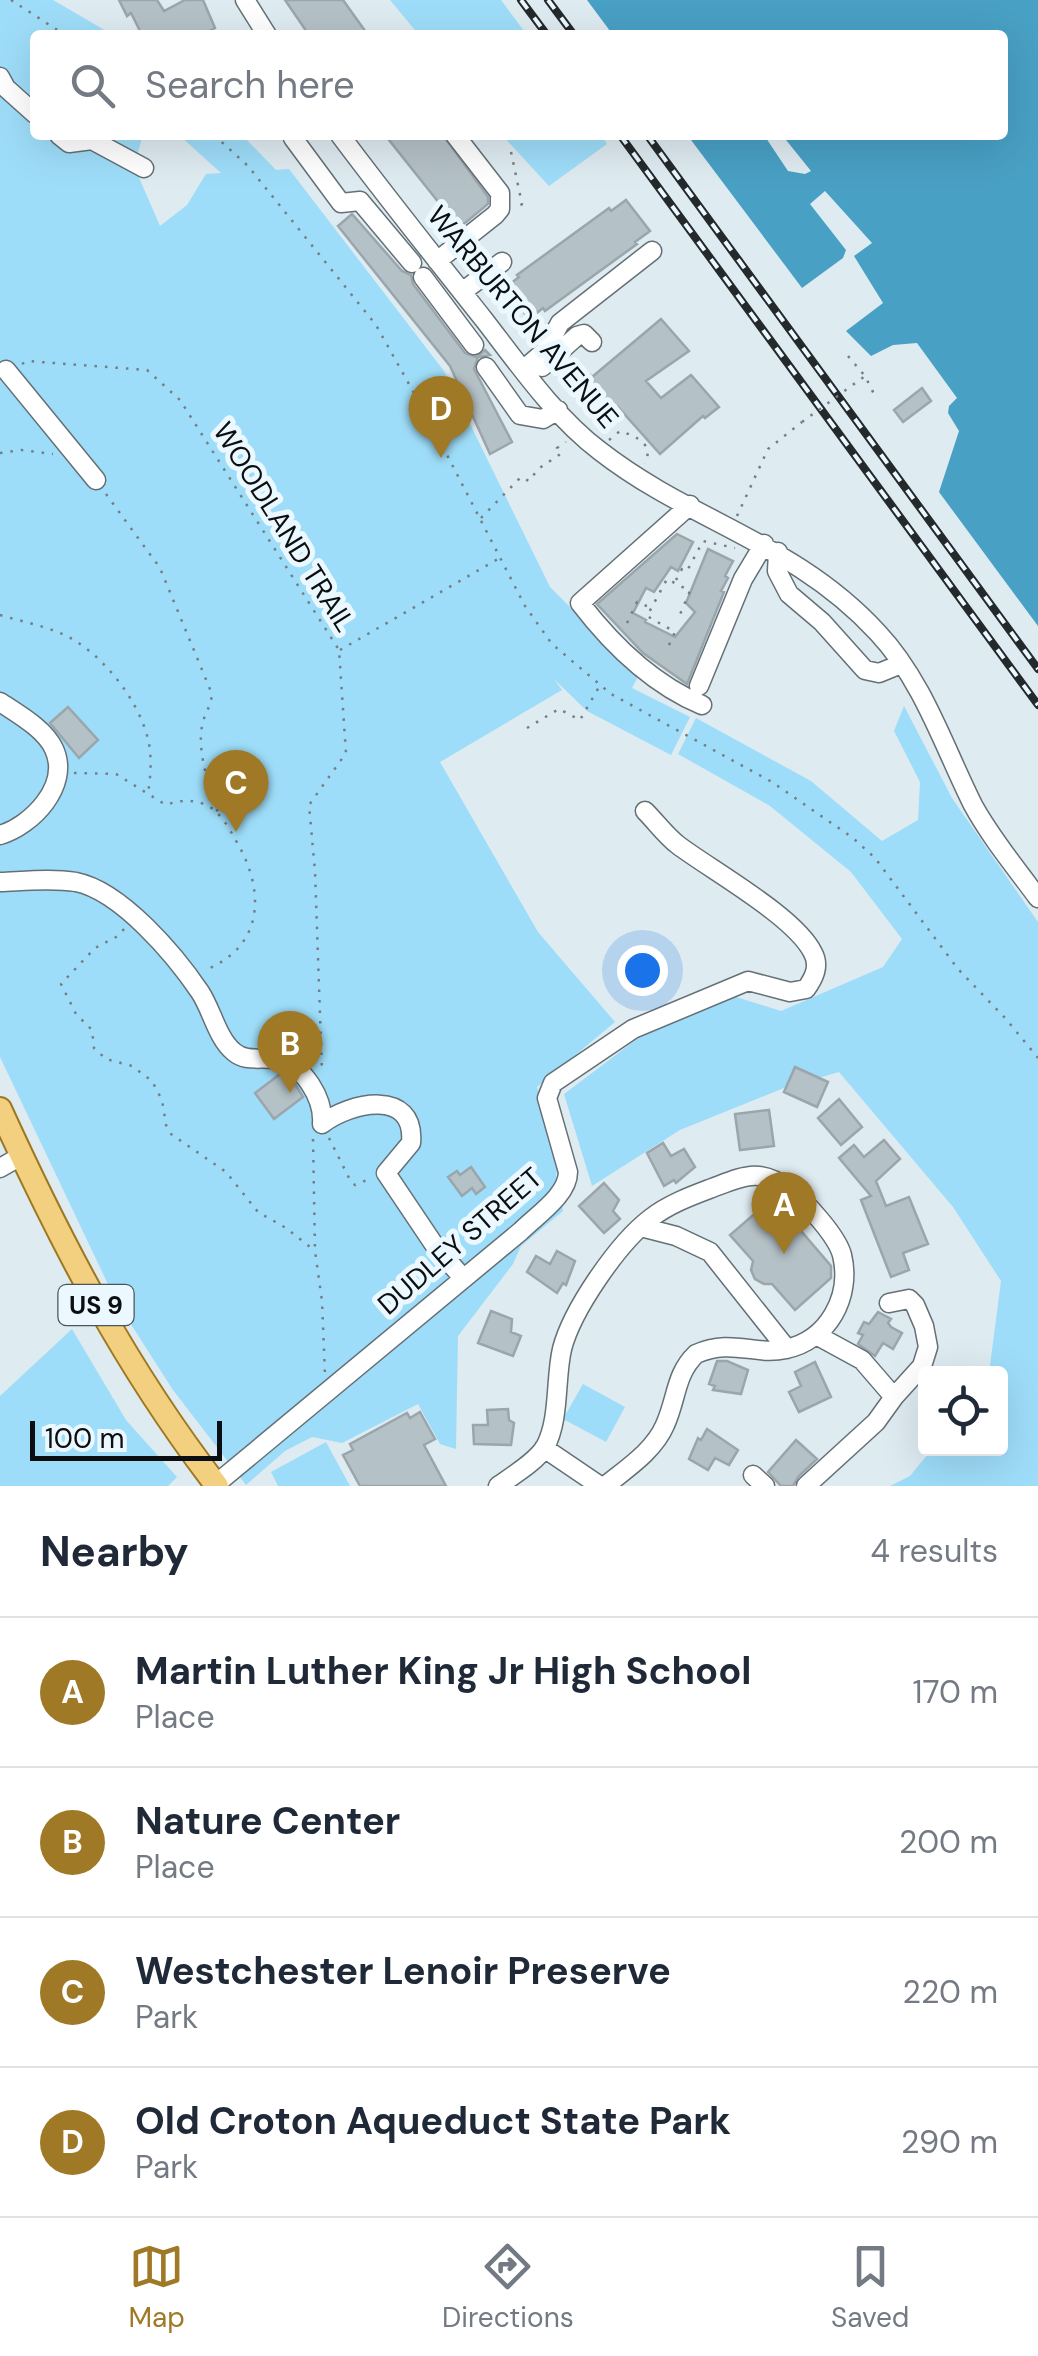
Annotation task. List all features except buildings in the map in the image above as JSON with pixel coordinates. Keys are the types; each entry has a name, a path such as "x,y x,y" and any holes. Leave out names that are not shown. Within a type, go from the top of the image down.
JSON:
{"main road":[{"name":"US 9","path":"0,1109 93,1300 159,1410 217,1485"}],"street":[{"path":"245,0 263,30"},
{"path":"0,77 6,88 30,110"},
{"path":"66,140 92,140 144,168"},
{"path":"294,140 341,203 346,206 360,202 474,345"},
{"name":"WARBURTON AVENUE","path":"344,140 527,373 597,450 735,534 771,548 842,598 879,633 922,697 976,809 1038,898"},
{"path":"438,261 500,209 500,194 459,140"},
{"path":"527,373 545,351 560,322 652,252"},
{"path":"462,292 502,262"},
{"path":"527,373 577,336 584,334 592,342"},
{"path":"486,367 520,415 543,420 558,410"},
{"path":"7,372 96,480"},
{"path":"690,505 580,603 597,626 672,693 700,696 743,580 771,548"},
{"path":"771,548 776,571 789,594 822,622 865,670 879,674 901,664"},
{"path":"0,702 46,736 54,748 58,773 34,817 24,826 0,835"},
{"name":"DUDLEY STREET","path":"217,1485 554,1199 568,1180 566,1156 547,1098 553,1083 634,1029 748,981 790,992 806,989 816,976 814,954 796,933 725,874 676,844 645,811"},
{"path":"0,882 78,882 107,894 157,939 200,992 235,1053 250,1060 281,1060 299,1072 322,1104 322,1124"},
{"path":"322,1124 336,1113 363,1103 395,1108 410,1124 411,1143 389,1179 435,1246 463,1278"},
{"path":"0,1168 22,1156"},
{"path":"498,1486 544,1448 569,1327 619,1252 641,1228 680,1199 749,1174 770,1177 792,1191 818,1218 842,1253 844,1280 834,1316 818,1336 787,1349 707,1349 689,1360 678,1378 670,1413 659,1437 602,1486 544,1448"},
{"path":"641,1228 676,1236 710,1252 787,1349"},
{"path":"806,1486 876,1422 922,1366 928,1347 915,1306 909,1299 889,1303"},
{"path":"742,1346 760,1316"},
{"path":"818,1336 862,1360 894,1397"}],"path":[{"path":"11,0 57,30"},
{"path":"219,140 248,166 376,325 540,630 600,686 772,782 853,838 875,858 958,969 1038,1058"},
{"path":"509,214 522,204 512,152"},
{"path":"848,356 866,376 874,394"},
{"name":"WOODLAND TRAIL","path":"7,372 27,361 148,370 180,400 338,650 346,753 308,806 316,871 322,1076"},
{"path":"675,582 682,569 688,572 703,542 734,549 735,534 768,450 866,376"},
{"path":"608,442 620,430 633,435 648,447 650,453 644,466"},
{"path":"479,520 521,477 528,481 538,469 559,456 558,448 579,432"},
{"path":"0,453 21,450 58,454"},
{"path":"96,480 160,568 212,694 202,726 208,782 219,816"},
{"path":"338,650 499,558"},
{"path":"669,644 675,632 647,616 667,579 690,591 678,619"},
{"path":"627,623 637,602 650,608"},
{"path":"0,615 62,634 86,649 114,677 138,712 148,740 148,796"},
{"path":"528,728 558,709 580,720 600,686"},
{"path":"58,773 116,774 166,805 182,799 208,805 244,852 256,891 256,914 250,934 220,964 187,976"},
{"path":"134,918 118,936 94,948 79,962 61,984 66,997 92,1030 94,1048 106,1058 132,1066 152,1081 162,1100 171,1134 226,1172 258,1212 316,1252"},
{"path":"322,1124 312,1140 316,1252 328,1392"},
{"path":"331,1142 355,1185 389,1179"}],"shaded area":[{"path":"0,0 53,0 104,30 30,30 30,140 142,140 134,166 160,226 187,205 206,174 221,173 185,140 247,140 276,170 289,169 444,371 550,587 602,639 600,642 640,673 632,688 690,717 671,755 587,711 554,679 562,690 440,762 538,932 615,1022 537,1087 562,1163 556,1174 563,1211 521,1246 513,1264 458,1336 456,1449 440,1444 418,1404 342,1443 312,1437 285,1451 246,1485 173,1390 116,1301 0,1057"},
{"path":"390,0 501,0 523,30 415,30"},
{"path":"587,0 1038,0 1038,626 939,492 959,431 948,413 957,398 917,343 893,345 871,356 846,331 883,303 854,256 872,243 825,191 810,204 846,250 843,258 802,288 691,140 767,140 788,171 805,174 811,171 786,140 1008,140 1008,30 609,30"},
{"path":"507,140 604,140 607,144 549,186"},
{"path":"904,706 952,798 1038,922 1038,1486 890,1486 910,1476 926,1456 1008,1456 1008,1366 990,1366 1001,1281 953,1207 839,1072 784,1088 680,1130 592,1186 564,1094 637,1039 733,996 781,1011 883,967 902,939 851,872 770,806 678,754 696,718 811,781 882,841 918,820 920,782 894,731"},
{"path":"72,1329 126,1420 177,1477 168,1486 0,1486 0,1396"},
{"path":"583,1384 625,1407 606,1442 563,1419"},
{"path":"326,1442 350,1486 278,1486 271,1472"}],"railway":[{"path":"521,0 543,30"},
{"path":"548,0 570,30"},
{"path":"624,140 1038,705"},
{"path":"651,140 1038,669"}],"place":[{"name":"Old Croton Aqueduct State Park","path":"441,458"},
{"name":"Westchester Lenoir Preserve","path":"236,832"},
{"name":"Nature Center","path":"290,1093"},
{"name":"Martin Luther King Jr High School","path":"784,1254"}]}
